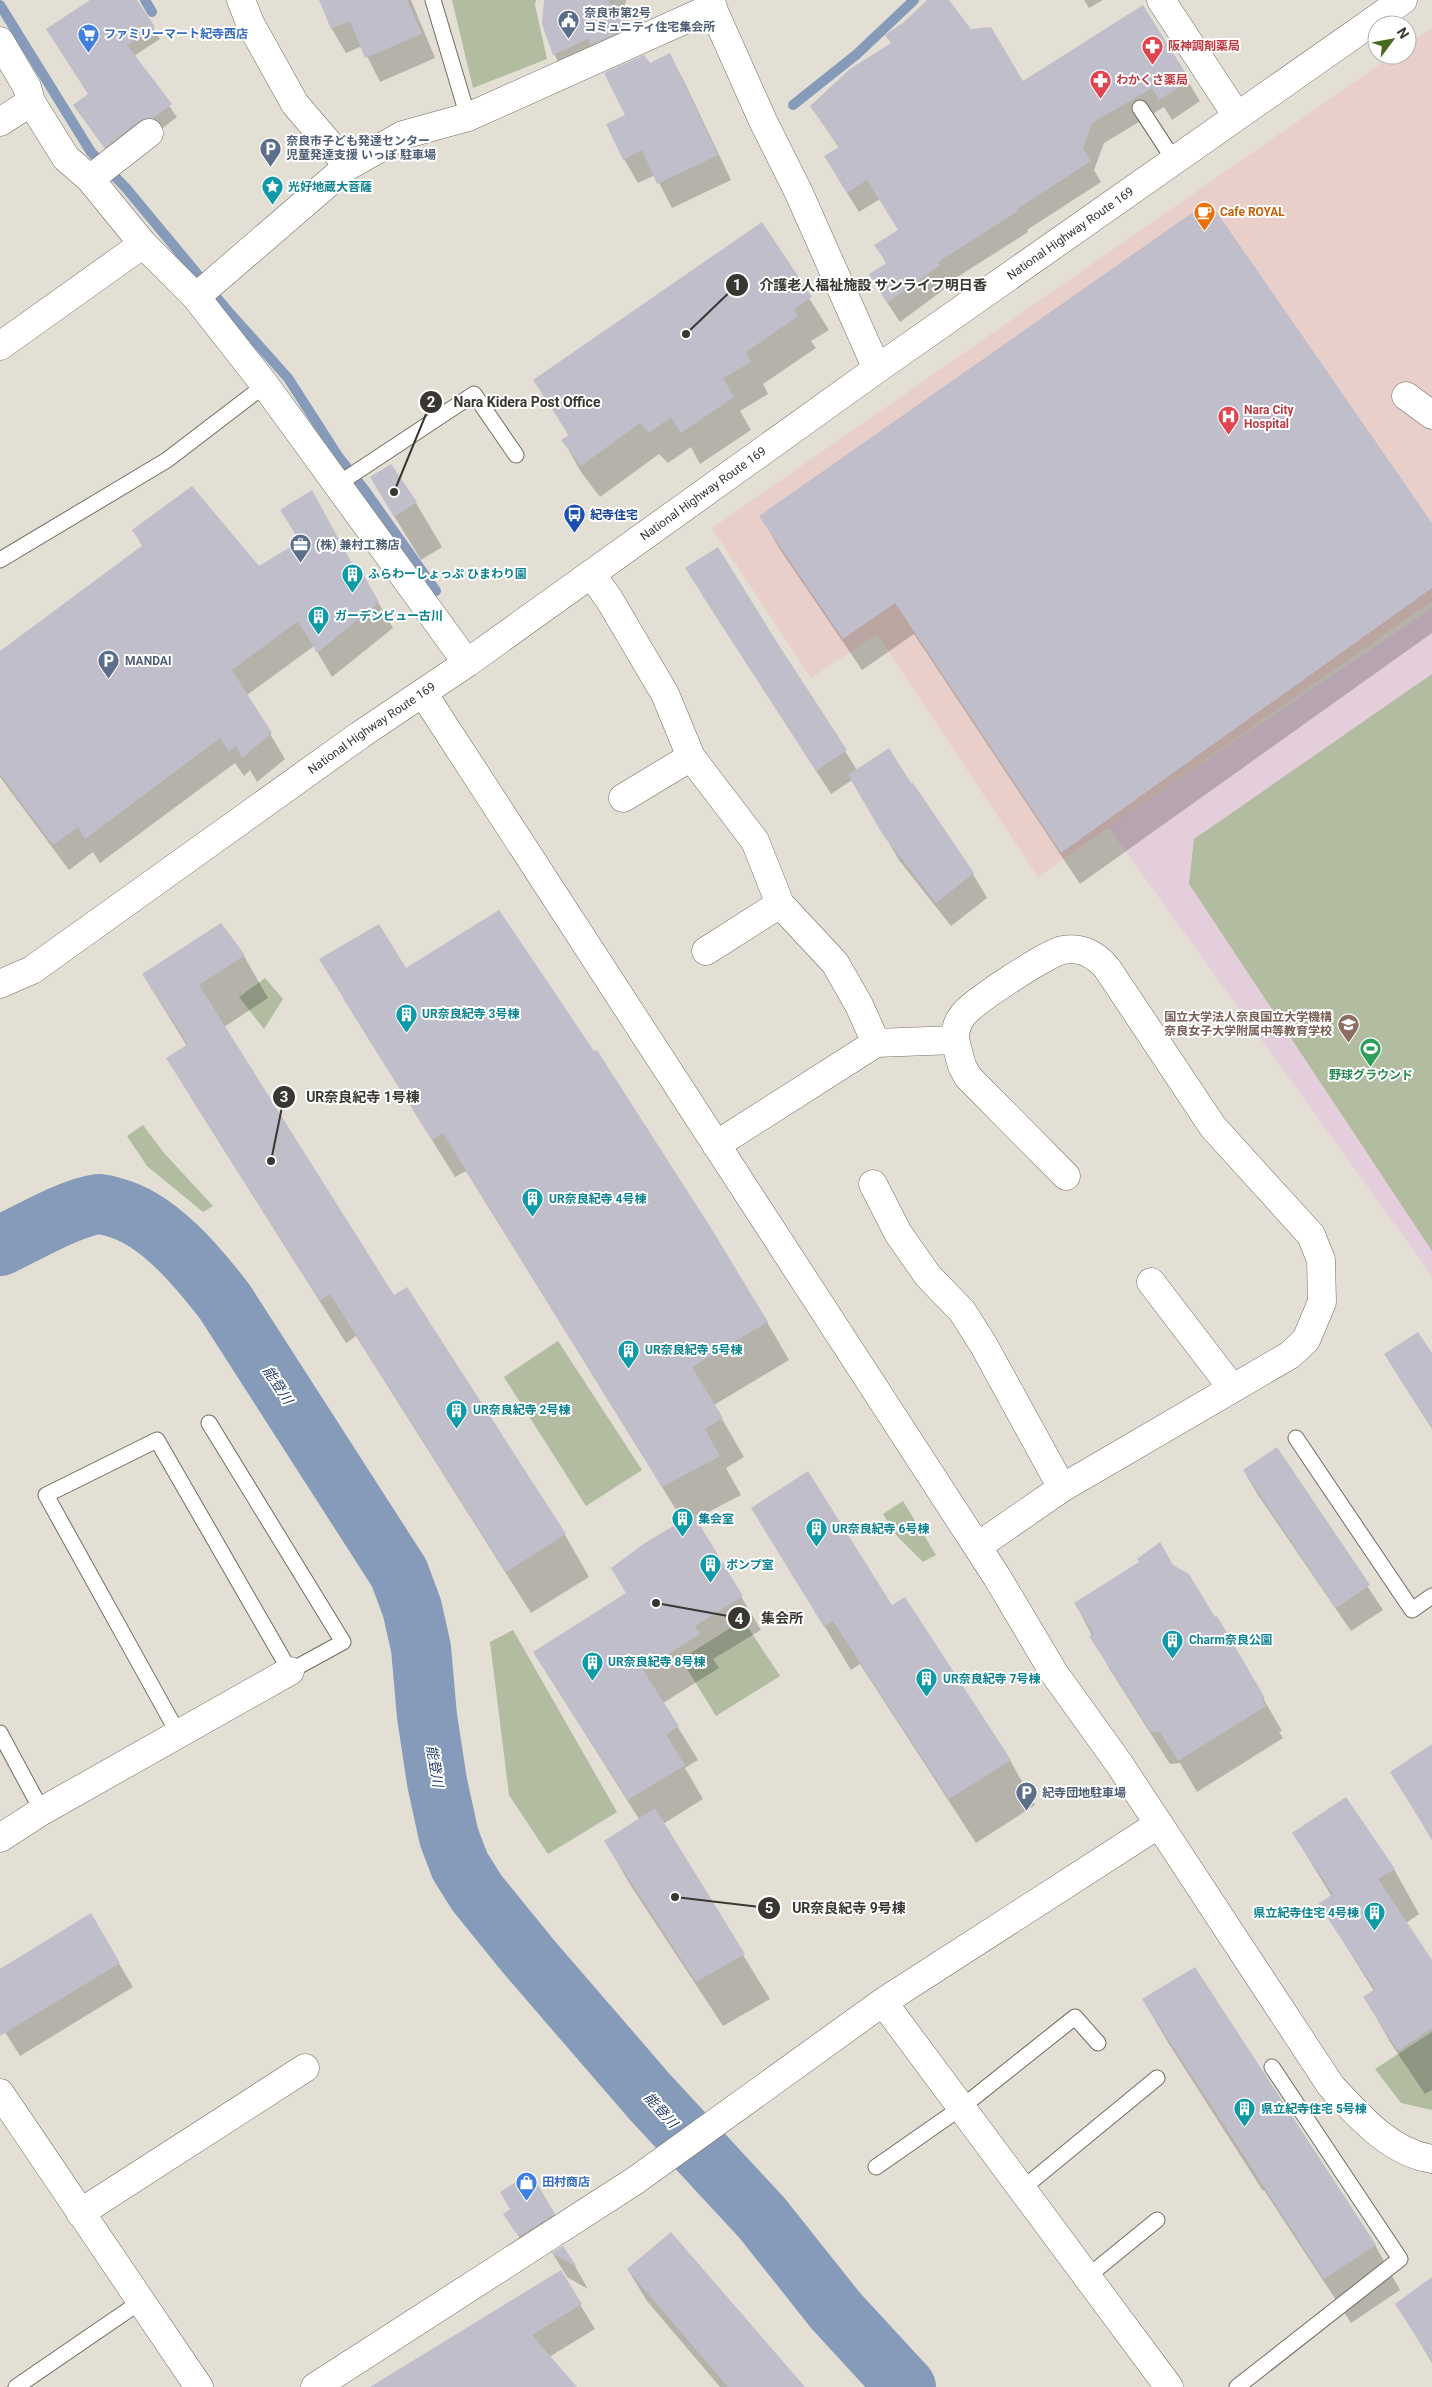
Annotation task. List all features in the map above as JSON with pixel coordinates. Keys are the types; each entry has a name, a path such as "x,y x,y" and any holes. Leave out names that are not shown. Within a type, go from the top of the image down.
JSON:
{"main road":[{"path":"241,0 250,23 295,104 348,166"},
{"path":"1161,0 1237,116"},
{"name":"National Highway Route 169","path":"0,984 32,970 360,736 467,663 878,368 1403,0"},
{"path":"196,297 348,166 403,135 468,117 711,4 763,121 854,312 878,368"},
{"path":"0,41 27,86 31,102 66,158 90,178 143,244 196,297 266,386 467,663"},
{"path":"0,122 31,102"},
{"path":"90,178 149,133"},
{"path":"0,346 143,244"},
{"path":"1406,396 1432,415"},
{"path":"590,574 609,599 665,694 691,757 755,841 780,904 834,963 859,1005 876,1043"},
{"path":"424,692 716,1145 978,1546 1054,1673 1120,1765 1331,2086 1368,2125 1381,2135 1395,2145 1432,2159"},
{"path":"623,798 691,757"},
{"path":"706,951 780,904"},
{"path":"978,1546 1062,1488 1290,1354 1306,1340 1322,1302 1321,1260 1311,1235 1213,1127 1107,968 1097,956 1081,951 1062,950 1043,959 968,1010 958,1023 955,1040 962,1066 968,1078 1066,1176"},
{"path":"716,1145 876,1043 955,1040"},
{"path":"873,1184 898,1233 928,1276 962,1311 983,1344 1062,1488"},
{"path":"1151,1282 1232,1388"},
{"path":"0,1838 42,1811 180,1735 290,1671"},
{"path":"315,2387 677,2152 883,2002 1159,1824"},
{"path":"883,2002 1169,2387"},
{"path":"80,2213 305,2068"},
{"path":"0,2093 199,2387"}],"lane":[{"path":"433,0 468,117"},
{"path":"1140,108 1174,160"},
{"path":"0,560 167,460 266,386"},
{"path":"338,484 474,394 516,455"},
{"path":"180,1735 46,1495 157,1440 290,1671 343,1642 208,1423"},
{"path":"1296,1438 1412,1610 1432,1596"},
{"path":"0,1733 42,1811"},
{"path":"876,2167 962,2108 1075,2017 1098,2043"},
{"path":"1237,2387 1400,2259 1272,2067"},
{"path":"1022,2189 1157,2078"},
{"path":"1087,2277 1157,2220"},
{"path":"16,2387 140,2302"}],"shaded area":[{"path":"1432,28 1432,601 1038,877 877,634 811,678 712,528 1379,65 1417,65 1417,38"},
{"name":"野球グラウンド","path":"1432,608 1432,1276 1108,827"}],"green space":[{"path":"452,0 536,0 535,5 547,59 473,88"},
{"name":"野球グラウンド","path":"1432,674 1432,1251 1189,884 1194,839"},
{"path":"265,978 283,999 264,1029 239,997"},
{"path":"143,1125 164,1153 213,1206 203,1212 147,1166 127,1136"},
{"path":"558,1341 642,1470 586,1506 504,1377"},
{"path":"903,1501 936,1555 923,1562 897,1536 883,1514"},
{"path":"743,1620 780,1676 716,1716 681,1659"},
{"path":"513,1630 617,1812 548,1854 509,1795 490,1642"},
{"path":"1432,2032 1432,2110 1401,2103 1375,2069"}],"building":[{"path":"90,0 137,0 155,27 127,45 172,104 153,118 139,121 105,148 73,105 88,94 46,29"},
{"path":"319,0 407,0 422,34 365,58 350,21 331,29"},
{"name":"奈良市第2号 コミュニティ住宅集会所","path":"544,0 608,0 627,29 591,45 588,39 553,55 542,24"},
{"path":"927,0 949,0 971,29 991,27 1023,81 1143,5 1190,80 1159,100 1152,88 1092,123 1083,149 1091,161 1017,209 1018,211 938,262 940,265 887,303 869,274 887,263 874,245 898,230 867,180 847,193 824,156 839,147 810,106 850,69 891,43 885,35 904,22"},
{"path":"670,53 718,155 657,184 642,150 623,160 606,124 625,115 604,73 644,55 650,63"},
{"path":"1209,201 1432,523 1432,588 1061,853 895,603 843,639 759,516"},
{"path":"762,222 812,297 794,309 798,316 746,352 751,362 723,378 734,397 681,433 671,417 649,433 640,423 581,466 561,440 569,435 533,380"},
{"path":"391,464 417,502 394,517 370,477"},
{"name":"MANDAI","path":"192,486 259,566 300,541 280,510 312,490 354,567 358,565 379,602 317,653 298,621 232,670 272,733 242,758 236,745 229,752 220,738 85,839 78,827 53,845 0,774 0,651 143,545 132,530"},
{"path":"718,547 847,750 816,771 685,568"},
{"path":"889,748 974,873 936,903 883,835 848,775"},
{"path":"499,910 594,1051 597,1050 711,1228 768,1322 692,1367 723,1418 705,1429 720,1456 662,1487 443,1133 432,1140 319,959 379,924 406,968"},
{"path":"221,923 245,955 199,985 394,1295 407,1287 566,1534 506,1572 330,1294 320,1301 166,1058 188,1044 142,974"},
{"path":"1418,1332 1432,1353 1432,1428 1384,1354"},
{"path":"1277,1447 1370,1585 1336,1608 1243,1470"},
{"path":"808,1471 892,1605 905,1597 1011,1760 949,1799 833,1621 824,1627 751,1508"},
{"path":"693,1514 743,1596 695,1626 700,1634 643,1670 679,1726 666,1735 685,1765 628,1800 533,1652 626,1593 611,1568 645,1543"},
{"name":"Charm奈良公園","path":"1160,1542 1173,1565 1189,1574 1215,1617 1217,1616 1265,1698 1262,1700 1266,1706 1178,1761 1160,1732 1151,1732 1089,1636 1094,1634 1074,1603 1139,1562 1137,1559"},
{"path":"1432,1744 1432,1839 1390,1772"},
{"name":"県立紀寺住宅 4号棟","path":"1346,1797 1395,1869 1378,1879 1432,1960 1432,2028 1398,2051 1363,1997 1375,1989 1318,1904 1333,1894 1292,1833"},
{"path":"655,1808 745,1954 696,1982 604,1841"},
{"path":"91,1913 120,1963 0,2036 0,1969"},
{"name":"県立紀寺住宅 5号棟","path":"1195,1967 1376,2245 1324,2279 1142,1999"},
{"name":"田村商店","path":"531,2173 555,2214 520,2236 503,2214 510,2209 500,2192"},
{"path":"671,2232 805,2387 728,2387 627,2269"},
{"path":"563,2246 577,2267 551,2253"},
{"path":"561,2270 582,2304 532,2335 577,2387 370,2387"},
{"path":"1432,2277 1432,2361 1395,2304"}],"waterway":[{"path":"145,0 152,12"},
{"path":"793,105 857,54 914,0"},
{"path":"0,5 91,152 126,188 228,311 288,378 338,456 364,489 436,591"},
{"name":"能登川","path":"0,1246 75,1210 99,1204 130,1213 146,1222 190,1259 214,1288 225,1302 399,1573 412,1608 421,1648 427,1716 437,1782 449,1837 460,1866 477,1893 529,1957 649,2096 762,2218 836,2311 906,2387"}],"place":[{"name":"奈良市第2号 コミュニティ住宅集会所","path":"568,39"},
{"name":"ファミリーマート紀寺西店","path":"88,53"},
{"name":"阪神調剤薬局","path":"1152,65"},
{"name":"わかくさ薬局","path":"1100,99"},
{"name":"奈良市子ども発達センター 児童発達支援 いっぽ 駐車場","path":"270,167"},
{"name":"光好地蔵大菩薩","path":"272,206"},
{"name":"Cafe ROYAL","path":"1204,231"},
{"name":"介護老人福祉施設 サンライフ明日香","path":"686,334"},
{"name":"Nara City Hospital","path":"1228,436"},
{"name":"Nara Kidera Post Office","path":"394,492"},
{"name":"紀寺住宅","path":"574,534"},
{"name":"(株) 兼村工務店","path":"300,564"},
{"name":"ふらわーしょっぷ ひまわり園","path":"352,593"},
{"name":"ガーデンビュー古川","path":"319,635"},
{"name":"MANDAI","path":"109,680"},
{"name":"UR奈良紀寺 3号棟","path":"406,1033"},
{"name":"国立大学法人奈良国立大学機構 奈良女子大学附属中等教育学校","path":"1348,1043"},
{"name":"野球グラウンド","path":"1371,1067"},
{"name":"UR奈良紀寺 1号棟","path":"271,1161"},
{"name":"UR奈良紀寺 4号棟","path":"533,1218"},
{"name":"UR奈良紀寺 5号棟","path":"629,1369"},
{"name":"UR奈良紀寺 2号棟","path":"457,1429"},
{"name":"集会室","path":"682,1538"},
{"name":"UR奈良紀寺 6号棟","path":"816,1548"},
{"name":"ポンプ室","path":"710,1584"},
{"name":"集会所","path":"656,1603"},
{"name":"Charm奈良公園","path":"1173,1659"},
{"name":"UR奈良紀寺 8号棟","path":"592,1681"},
{"name":"UR奈良紀寺 7号棟","path":"927,1698"},
{"name":"紀寺団地駐車場","path":"1026,1812"},
{"name":"UR奈良紀寺 9号棟","path":"675,1897"},
{"name":"県立紀寺住宅 4号棟","path":"1375,1932"},
{"name":"県立紀寺住宅 5号棟","path":"1245,2128"},
{"name":"田村商店","path":"526,2201"}]}
